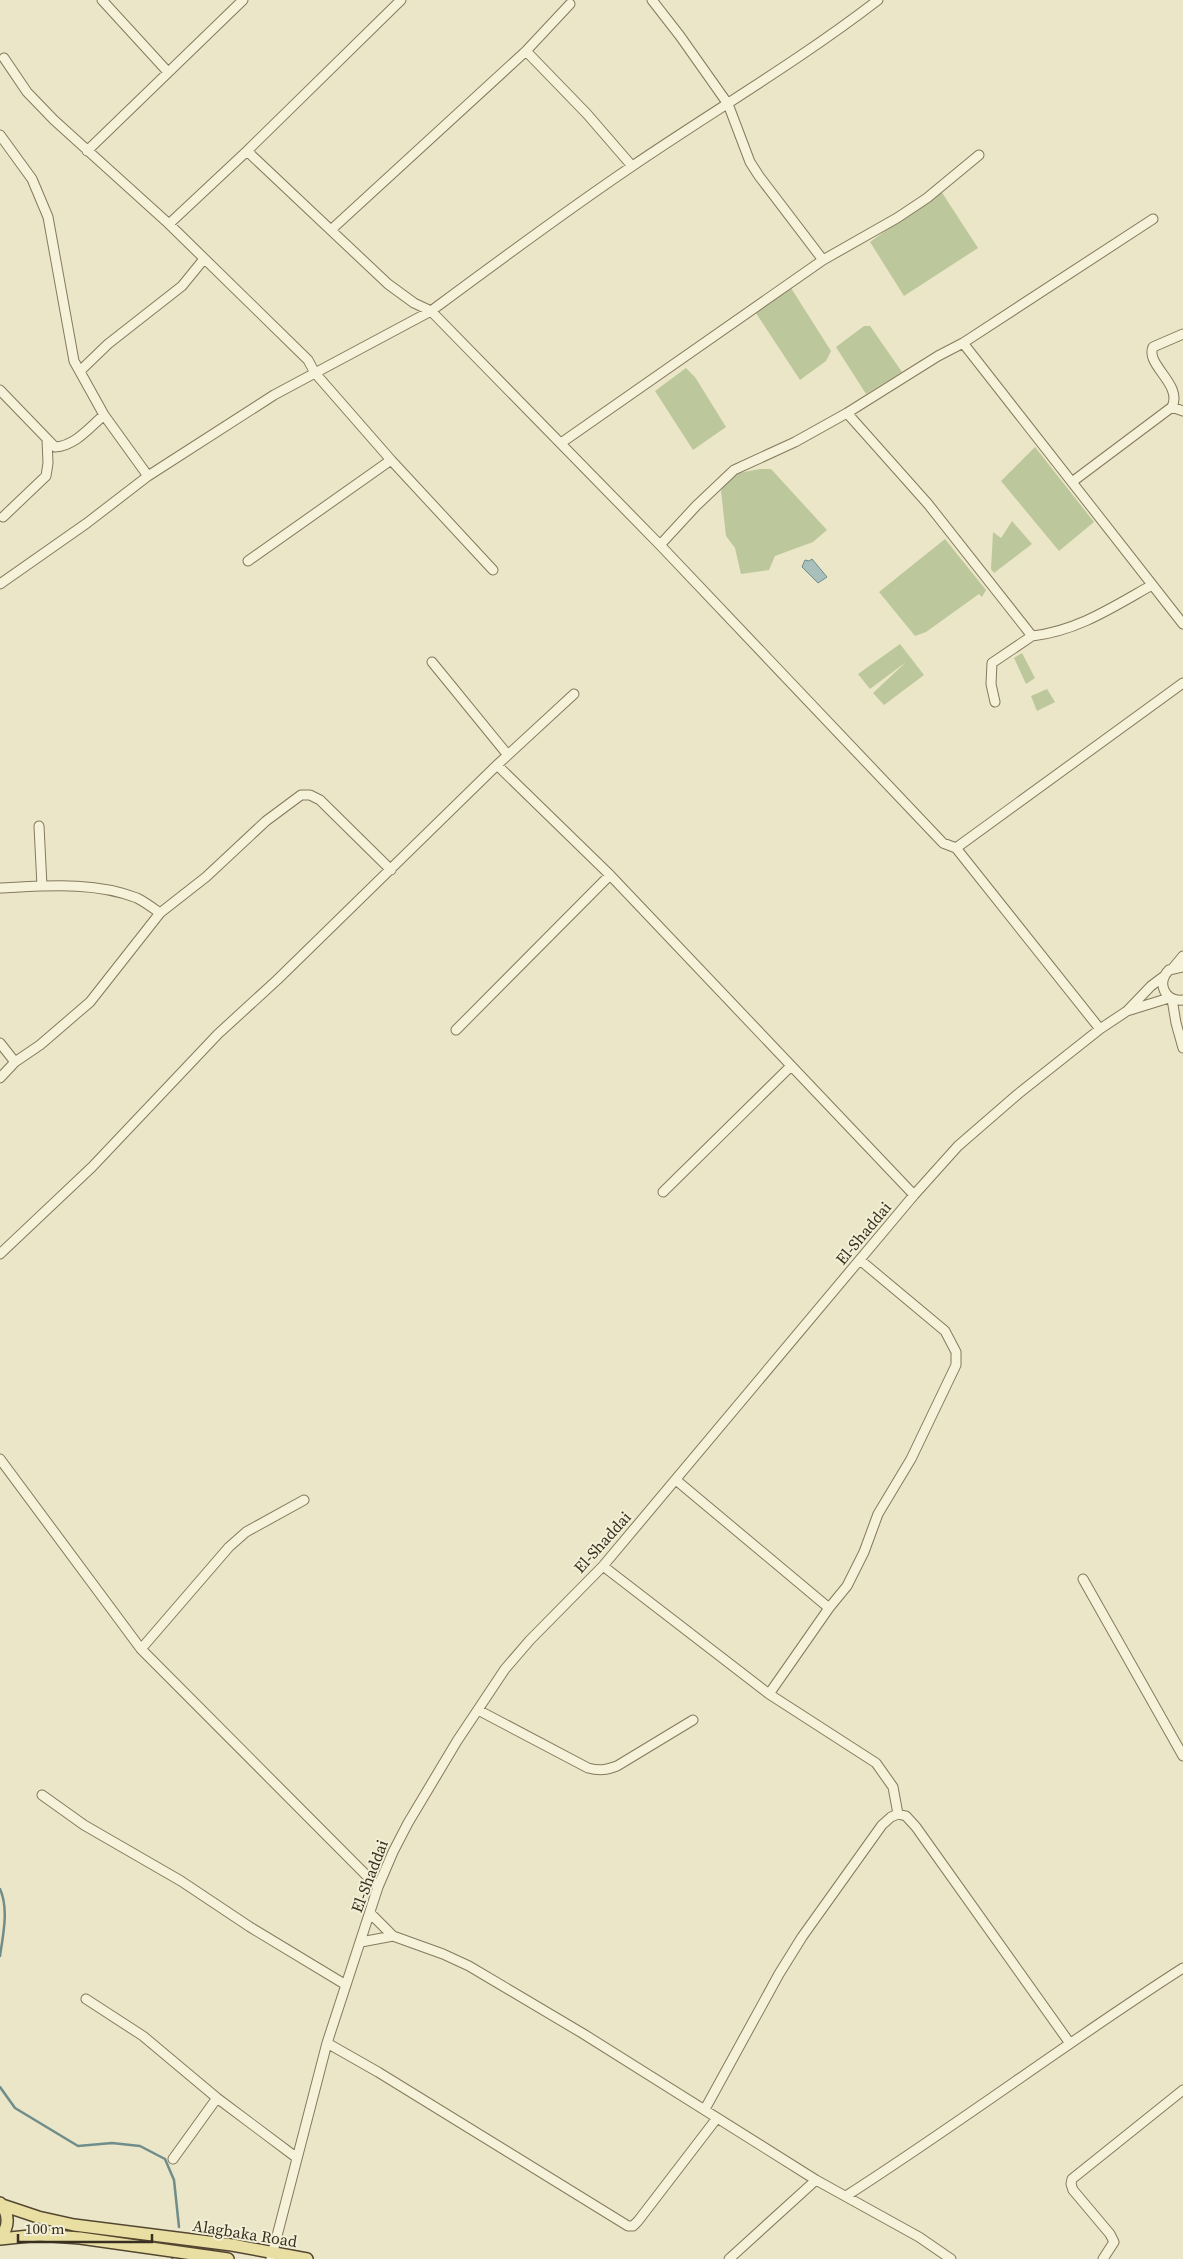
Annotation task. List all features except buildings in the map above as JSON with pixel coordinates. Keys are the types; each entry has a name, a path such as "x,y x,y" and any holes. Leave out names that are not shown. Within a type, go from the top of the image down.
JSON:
{"main road":[{"name":"Alagbaka Road","path":"1,2204 44,2219 74,2225 307,2259"},
{"path":"0,2238 8,2220 1,2204"},
{"name":"Alagbaka Road","path":"0,2238 39,2235 80,2238 228,2259"}],"street":[{"path":"102,0 167,72"},
{"path":"87,151 243,0"},
{"path":"169,224 247,151 401,0"},
{"path":"652,0 728,104 750,162 759,176 823,260"},
{"path":"0,584 87,523 148,476 274,395 431,311 530,237 632,166 832,35 878,0"},
{"path":"332,229 526,51 570,4"},
{"path":"526,51 587,114 632,166"},
{"path":"4,58 27,92 87,151 169,224 308,360 315,373 391,460 493,570"},
{"path":"0,135 8,143 32,179 48,217 71,350 80,371 104,415 148,476"},
{"path":"247,151 332,229 388,284 414,303 431,311 660,545 943,843 956,848 1100,1029"},
{"path":"561,443 823,260 897,218 927,198 979,154"},
{"path":"660,545 696,506 734,470 795,442 847,414 938,356 963,343 1153,219"},
{"path":"80,371 108,344 182,286 204,259"},
{"path":"1072,482 1172,407 1176,397 1174,387 1153,357 1152,351 1153,347 1183,334"},
{"path":"963,343 1183,624"},
{"path":"0,390 55,447 63,447 73,442 104,415"},
{"path":"1172,407 1183,411"},
{"path":"847,414 928,504 1032,636"},
{"path":"3,517 46,476 48,463 47,439"},
{"path":"248,561 391,460"},
{"path":"995,702 991,684 992,663 1032,636 1050,634 1083,623 1152,585"},
{"path":"432,662 507,754"},
{"path":"956,848 1183,683"},
{"path":"0,1254 92,1167 193,1058 391,870 507,754 574,694"},
{"path":"497,765 610,875 914,1195"},
{"path":"0,1078 15,1062 55,1033 90,1002 160,913 206,877 266,821 301,795 310,795 320,800 391,870"},
{"path":"40,826 42,886"},
{"path":"456,1030 610,875"},
{"path":"0,888 42,886 107,888 139,899 160,913"},
{"name":"El-Shaddai","path":"272,2255 327,2043 378,1888 408,1822 457,1741 505,1670 530,1640 603,1566 914,1195 958,1146 1018,1094 1100,1029 1127,1011 1151,986 1173,968 1183,956"},
{"path":"1173,968 1183,967"},
{"path":"1163,977 1163,988 1171,998 1183,1048"},
{"path":"1127,1011 1171,998 1183,1000"},
{"path":"0,1043 15,1062"},
{"path":"663,1192 790,1066"},
{"path":"769,1694 829,1608 847,1586 864,1552 878,1514 910,1459 956,1365 956,1352 945,1331 860,1260"},
{"path":"0,1459 141,1649 378,1888"},
{"path":"676,1480 829,1608"},
{"path":"141,1649 229,1547 246,1532 304,1500"},
{"path":"603,1566 769,1694 876,1763 893,1787 898,1814"},
{"path":"1083,1579 1183,1756"},
{"path":"478,1710 588,1768 598,1771 617,1766 693,1720"},
{"path":"42,1795 84,1825 181,1881 250,1927 346,1985"},
{"path":"705,2109 779,1974 802,1937 882,1825 890,1817 898,1814 906,1816 916,1828 1069,2042"},
{"path":"370,1913 393,1936 443,1954 469,1966 705,2109 816,2180 919,2237 951,2259"},
{"path":"361,1942 393,1936"},
{"path":"846,2196 890,2168 1069,2042 1183,1968"},
{"path":"86,1999 143,2036 217,2098 297,2158"},
{"path":"327,2043 378,2072 628,2226 633,2226 638,2221 717,2118"},
{"path":"1103,2259 1114,2242 1110,2234 1073,2190 1072,2179 1183,2090"},
{"path":"172,2159 217,2098"},
{"path":"729,2259 816,2180"}],"green space":[{"path":"941,191 978,248 904,296 870,242"},
{"path":"791,288 831,351 826,361 800,380 756,313"},
{"path":"864,326 870,326 902,372 866,394 836,347"},
{"path":"686,368 695,377 726,427 693,450 655,391"},
{"path":"1035,447 1094,522 1059,551 1001,481"},
{"path":"760,469 771,469 827,530 813,542 775,556 769,570 741,574 735,548 726,536 721,491 728,475"},
{"path":"1012,521 1032,544 994,573 991,569 993,532 1001,538"},
{"path":"945,539 986,590 982,597 979,594 926,632 915,636 879,592"},
{"path":"900,644 924,675 884,705 873,693 906,662 870,689 858,674"},
{"path":"1022,653 1035,678 1026,684 1014,658"},
{"path":"1047,689 1055,702 1037,711 1031,696"}],"water":[{"path":"812,559 827,577 818,583 802,567 805,560 809,561"}],"waterway":[{"path":"0,1889 5,1913 0,1956"},
{"path":"0,2087 15,2108 78,2146 112,2143 140,2146 165,2159 174,2180 179,2227"}]}
